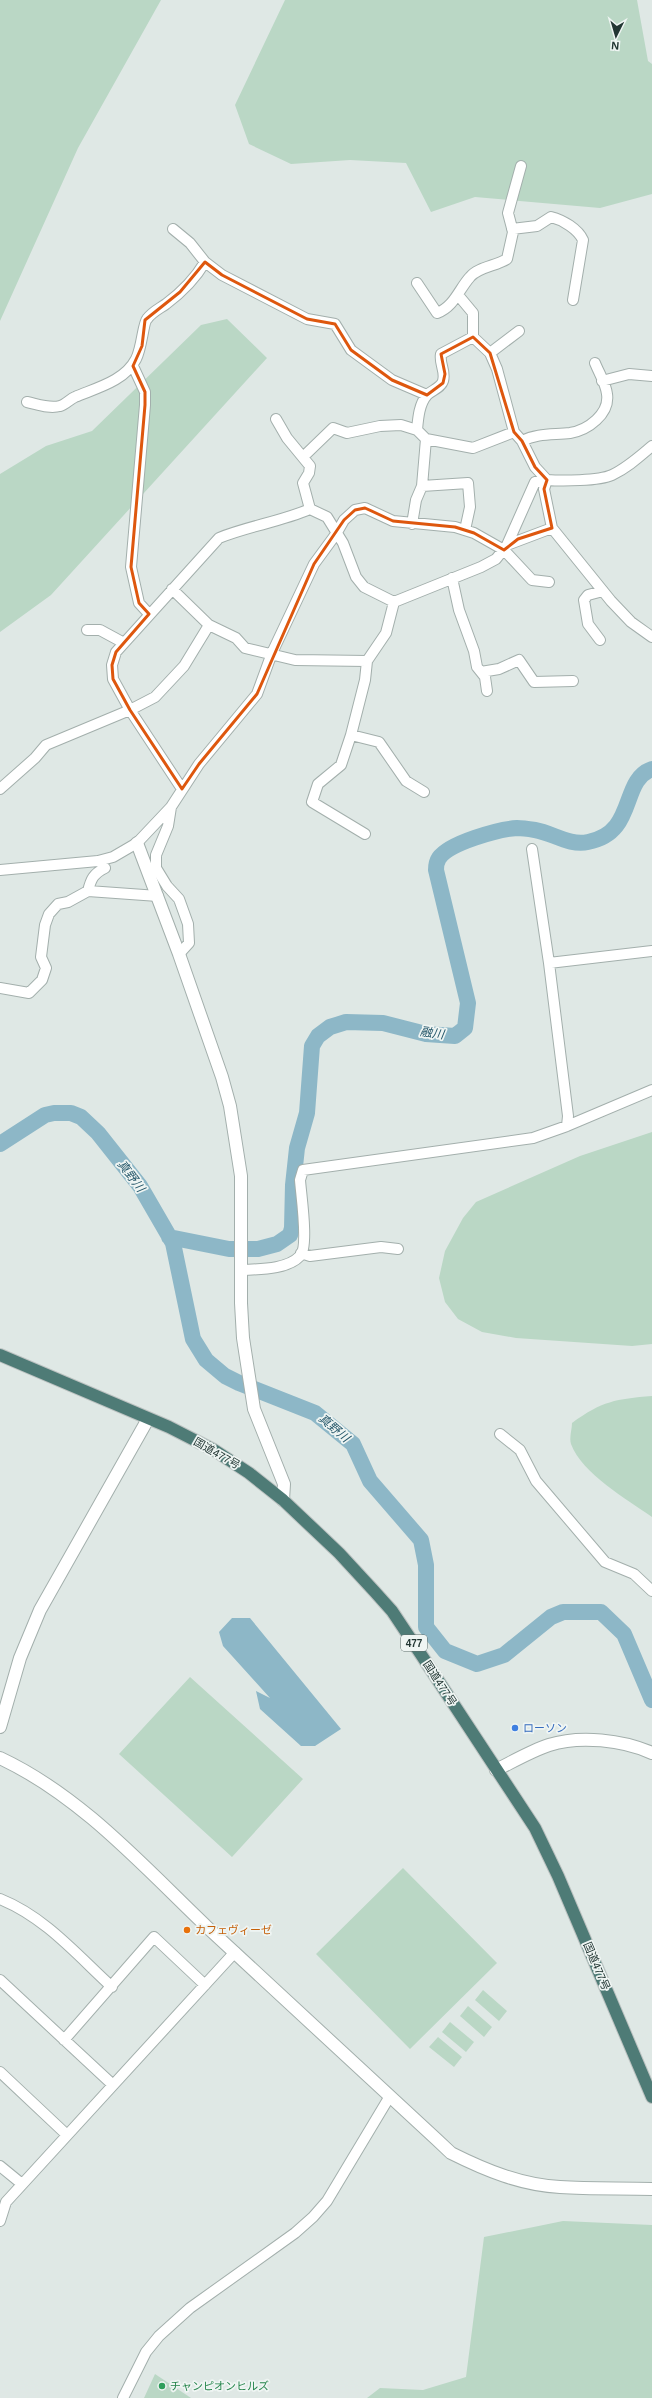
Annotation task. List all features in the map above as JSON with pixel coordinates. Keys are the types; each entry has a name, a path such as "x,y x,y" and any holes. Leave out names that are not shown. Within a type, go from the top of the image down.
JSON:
{"highway":[{"name":"国道477号","path":"0,1355 148,1419 214,1450 249,1473 283,1500 339,1553 392,1611 535,1828 558,1876 652,2097"}],"street":[{"path":"417,283 437,313 442,311 458,295 471,276 507,259 512,244 512,229 508,213 521,166"},
{"path":"512,229 537,226 551,217 558,219 580,233 583,240 573,300"},
{"path":"173,229 190,242 204,262 222,275 307,319 335,324 351,350 392,380 427,395"},
{"path":"27,402 46,406 61,406 73,397 115,380 133,366 142,346 145,320 154,311 180,292 196,276 204,262"},
{"path":"458,295 473,313 474,337 490,353 497,368 514,432 522,441 535,467 547,480"},
{"path":"490,353 519,331"},
{"path":"417,430 418,415 427,395 443,383 445,374 440,360 441,354 474,337"},
{"path":"522,441 532,436 572,433 586,428 606,408 607,395 595,363"},
{"path":"133,366 145,392 145,405 131,567 139,603 150,614"},
{"path":"602,381 629,374 652,376"},
{"path":"276,419 287,438 310,466 309,473 303,483 310,509"},
{"path":"303,457 333,428 347,433 380,426 401,425 417,430 426,438 473,448 514,432"},
{"path":"412,524 416,500 422,486 426,438"},
{"path":"394,602 496,559 505,547 535,482 610,476 628,467 652,446"},
{"path":"547,480 544,489 552,528 603,591 631,622 652,637"},
{"path":"422,486 468,483 470,507 465,530"},
{"path":"0,870 98,861 113,857 137,842 171,807 199,764 257,694 272,653 314,564 336,534 344,520 355,510 365,508 393,521 455,527 465,530 505,547 532,580 549,582"},
{"path":"182,790 130,710 113,679 112,665 116,652 124,642 219,538 237,530 292,517 310,509 327,517 336,534 343,543 356,577 364,586 394,602"},
{"path":"505,547 552,528"},
{"path":"452,578 476,667 485,677 487,691"},
{"path":"172,589 209,626 236,638 245,648 272,653 295,660 366,661"},
{"path":"600,640 588,624 584,600 588,595 603,591"},
{"path":"365,834 312,802 318,784 341,765 351,735 365,680 366,661 386,633 394,602"},
{"path":"0,789 35,758 46,745 130,710 155,696 170,683 197,647 209,626"},
{"path":"87,630 100,630 124,642"},
{"path":"481,672 498,669 519,660 534,682 573,681"},
{"path":"351,735 379,742 406,781 424,792"},
{"path":"171,807 168,826 156,855 156,868 167,886 180,899 188,924 189,943 179,954"},
{"path":"137,842 179,954 222,1077 237,1139 241,1176 241,1270 244,1338 254,1409 284,1484 283,1500"},
{"path":"532,849 549,964 568,1116 567,1126"},
{"path":"88,891 91,878 96,872 105,868"},
{"path":"0,988 28,993 35,989 46,968 41,957 45,925 49,914 58,904 68,902 88,891 107,891 158,896"},
{"path":"549,964 652,951"},
{"path":"241,1270 288,1264 300,1256 304,1246 300,1180 303,1170 533,1138 567,1126 652,1090"},
{"path":"301,1253 310,1256 381,1247 398,1249"},
{"path":"0,1727 20,1658 40,1610 148,1419"},
{"path":"500,1434 520,1450 536,1481 605,1562 634,1574 652,1591"},
{"path":"496,1770 549,1745 564,1741 579,1740 637,1746 652,1753"},
{"path":"0,1758 25,1770 51,1786 114,1838 451,2152 482,2169 524,2182 559,2188 652,2189"},
{"path":"0,1899 22,1908 41,1921 112,1987"},
{"path":"64,2040 112,1987 154,1937 205,1985"},
{"path":"0,2221 2,2208 6,2202 235,1952"},
{"path":"0,1980 114,2085"},
{"path":"0,2072 67,2135"},
{"path":"123,2398 146,2352 158,2336 190,2308 295,2233 313,2217 327,2201 390,2096"},
{"path":"0,2166 22,2184"}],"highlighted area":[{"path":"205,262 222,275 307,319 335,324 351,350 392,380 427,395 443,383 445,374 441,354 473,337 490,353 514,432 522,441 535,467 547,480 544,489 552,528 518,539 504,550 474,533 455,527 393,521 365,508 355,510 344,520 314,564 257,694 199,764 182,789 130,710 113,679 112,665 116,652 149,614 139,603 131,567 145,405 145,392 133,366 142,346 145,320 180,292"}],"green space":[{"path":"0,0 161,0 78,148 0,321"},
{"path":"285,0 637,0 648,61 652,64 652,194 600,208 475,197 431,212 406,163 350,160 291,164 249,144 235,105"},
{"path":"227,319 267,358 51,595 0,632 0,474 46,446 92,431 201,325"},
{"path":"652,1132 652,1344 632,1346 516,1338 482,1332 458,1319 445,1302 439,1278 445,1251 463,1218 476,1202 580,1156"},
{"path":"652,1396 652,1517 595,1476 577,1455 570,1439 572,1423 592,1410 610,1402 629,1398"},
{"path":"190,1677 303,1779 232,1857 119,1754"},
{"path":"403,1868 497,1963 410,2049 316,1954"},
{"path":"483,1990 507,2011 499,2021 475,2000"},
{"path":"468,2006 492,2027 484,2037 460,2016"},
{"path":"450,2022 474,2042 466,2052 442,2032"},
{"path":"438,2037 462,2057 454,2067 429,2047"},
{"path":"563,2221 652,2225 652,2398 367,2398 380,2388 423,2390 466,2377 484,2237"},
{"name":"チャンピオンヒルズ","path":"155,2374 191,2398 144,2398"}],"water":[{"path":"232,1618 250,1618 341,1729 315,1746 301,1746 260,1709 256,1691 270,1698 223,1646 219,1632"}],"waterway":[{"name":"融川","path":"169,1237 229,1249 258,1249 277,1244 290,1235 292,1228 293,1185 297,1148 307,1113 312,1046 318,1036 330,1027 346,1022 383,1023 426,1034 455,1036 465,1028 468,1003 436,870 438,859 444,852 463,842 487,834 517,828 542,832 568,841 581,843 604,837 614,828 621,818 635,784 642,775 652,769"},
{"name":"真野川","path":"0,1144 45,1115 54,1113 71,1113 81,1117 98,1133 140,1186 173,1243 193,1339 206,1360 225,1376 239,1383 315,1413 353,1444 370,1481 421,1540 426,1565 426,1627 445,1651 477,1664 504,1655 551,1617 563,1612 601,1612 624,1634 652,1700"}],"place":[{"name":"ローソン","path":"515,1728"},
{"name":"カフェヴィーゼ","path":"187,1930"},
{"name":"チャンピオンヒルズ","path":"162,2386"}]}
